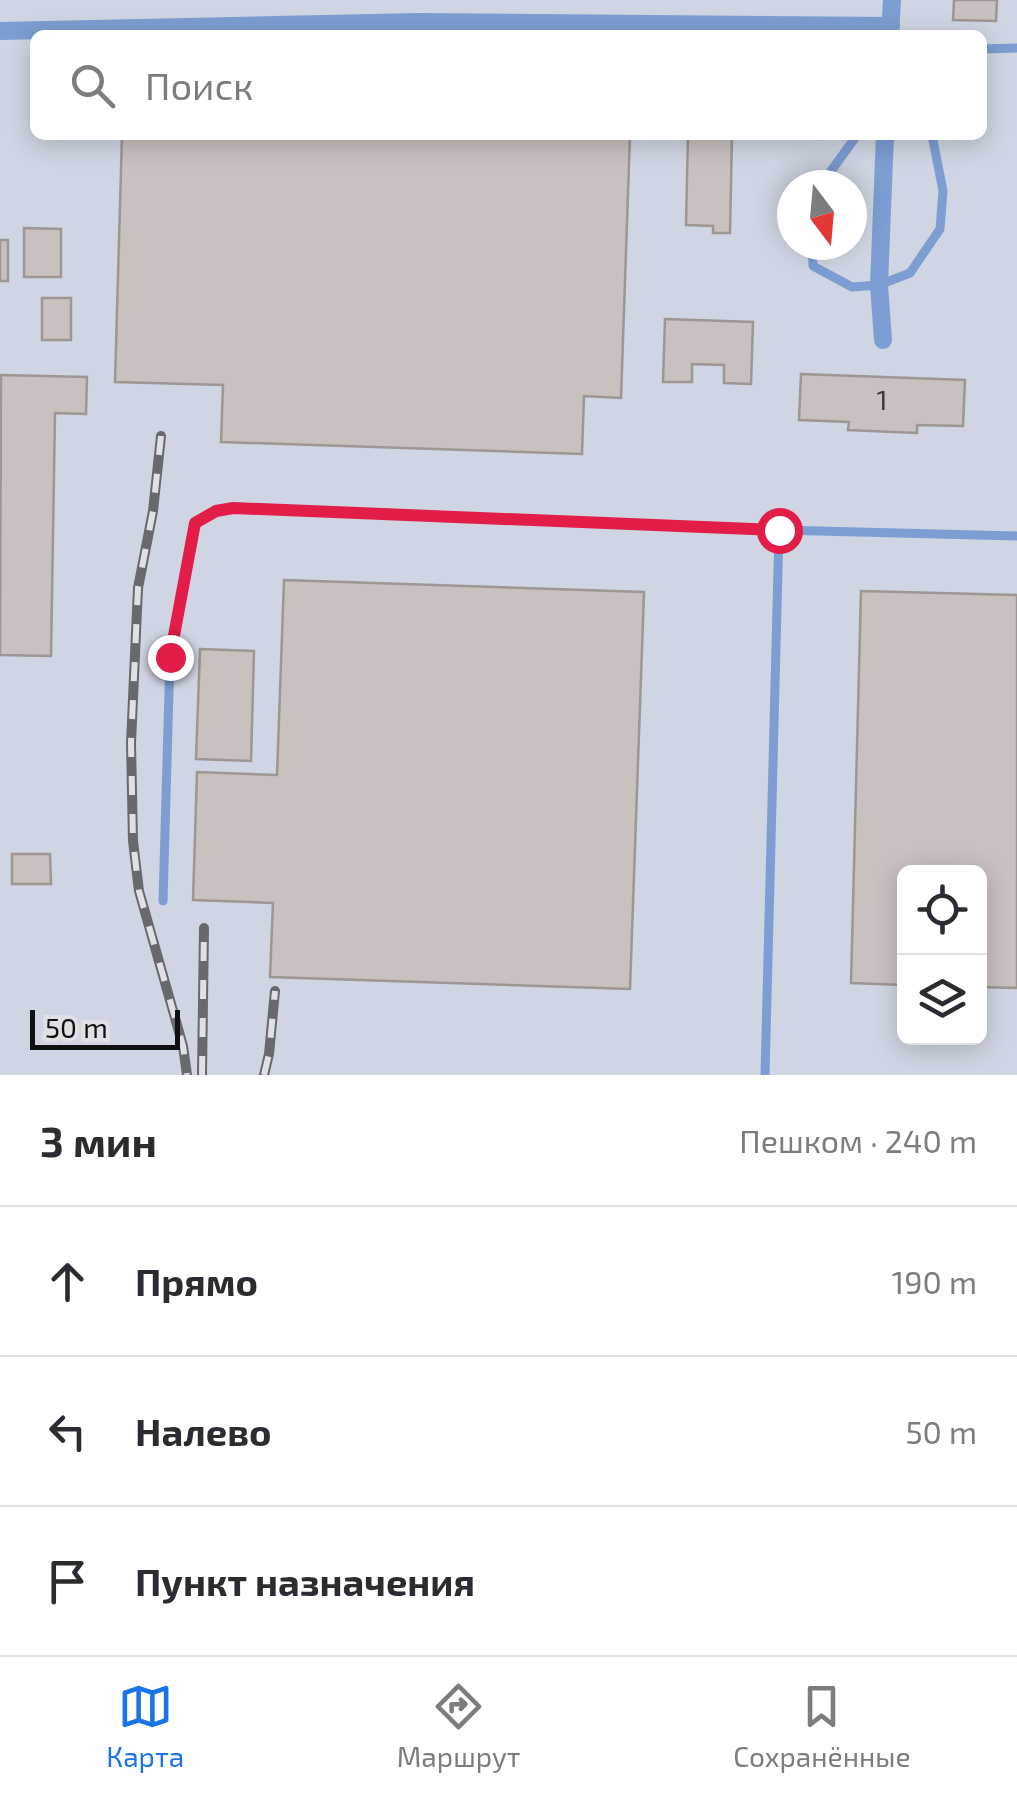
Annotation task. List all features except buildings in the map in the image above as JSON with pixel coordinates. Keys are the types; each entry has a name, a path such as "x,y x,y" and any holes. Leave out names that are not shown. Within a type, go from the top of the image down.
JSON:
{"street":[{"path":"892,0 892,30"},
{"path":"46,30 417,22 797,30"},
{"path":"0,31 30,30"},
{"path":"883,340 879,285 885,140"}],"lane":[{"path":"987,49 1017,48"},
{"path":"832,170 854,140"},
{"path":"813,260 813,266 852,287 879,285 910,273 940,228 944,192 933,140"},
{"path":"162,901 170,657 195,523 205,516 233,508 1017,536"},
{"path":"765,1075 779,530"}],"shaded area":[{"path":"0,0 1017,0 1017,1075 0,1075"}],"railway":[{"path":"161,436 153,511 138,588 131,743 133,841 139,891 183,1046 187,1075"},
{"path":"202,1075 204,928"},
{"path":"264,1075 275,991"}],"route":[{"path":"170,657 195,523 216,511 233,508 779,530"}]}
